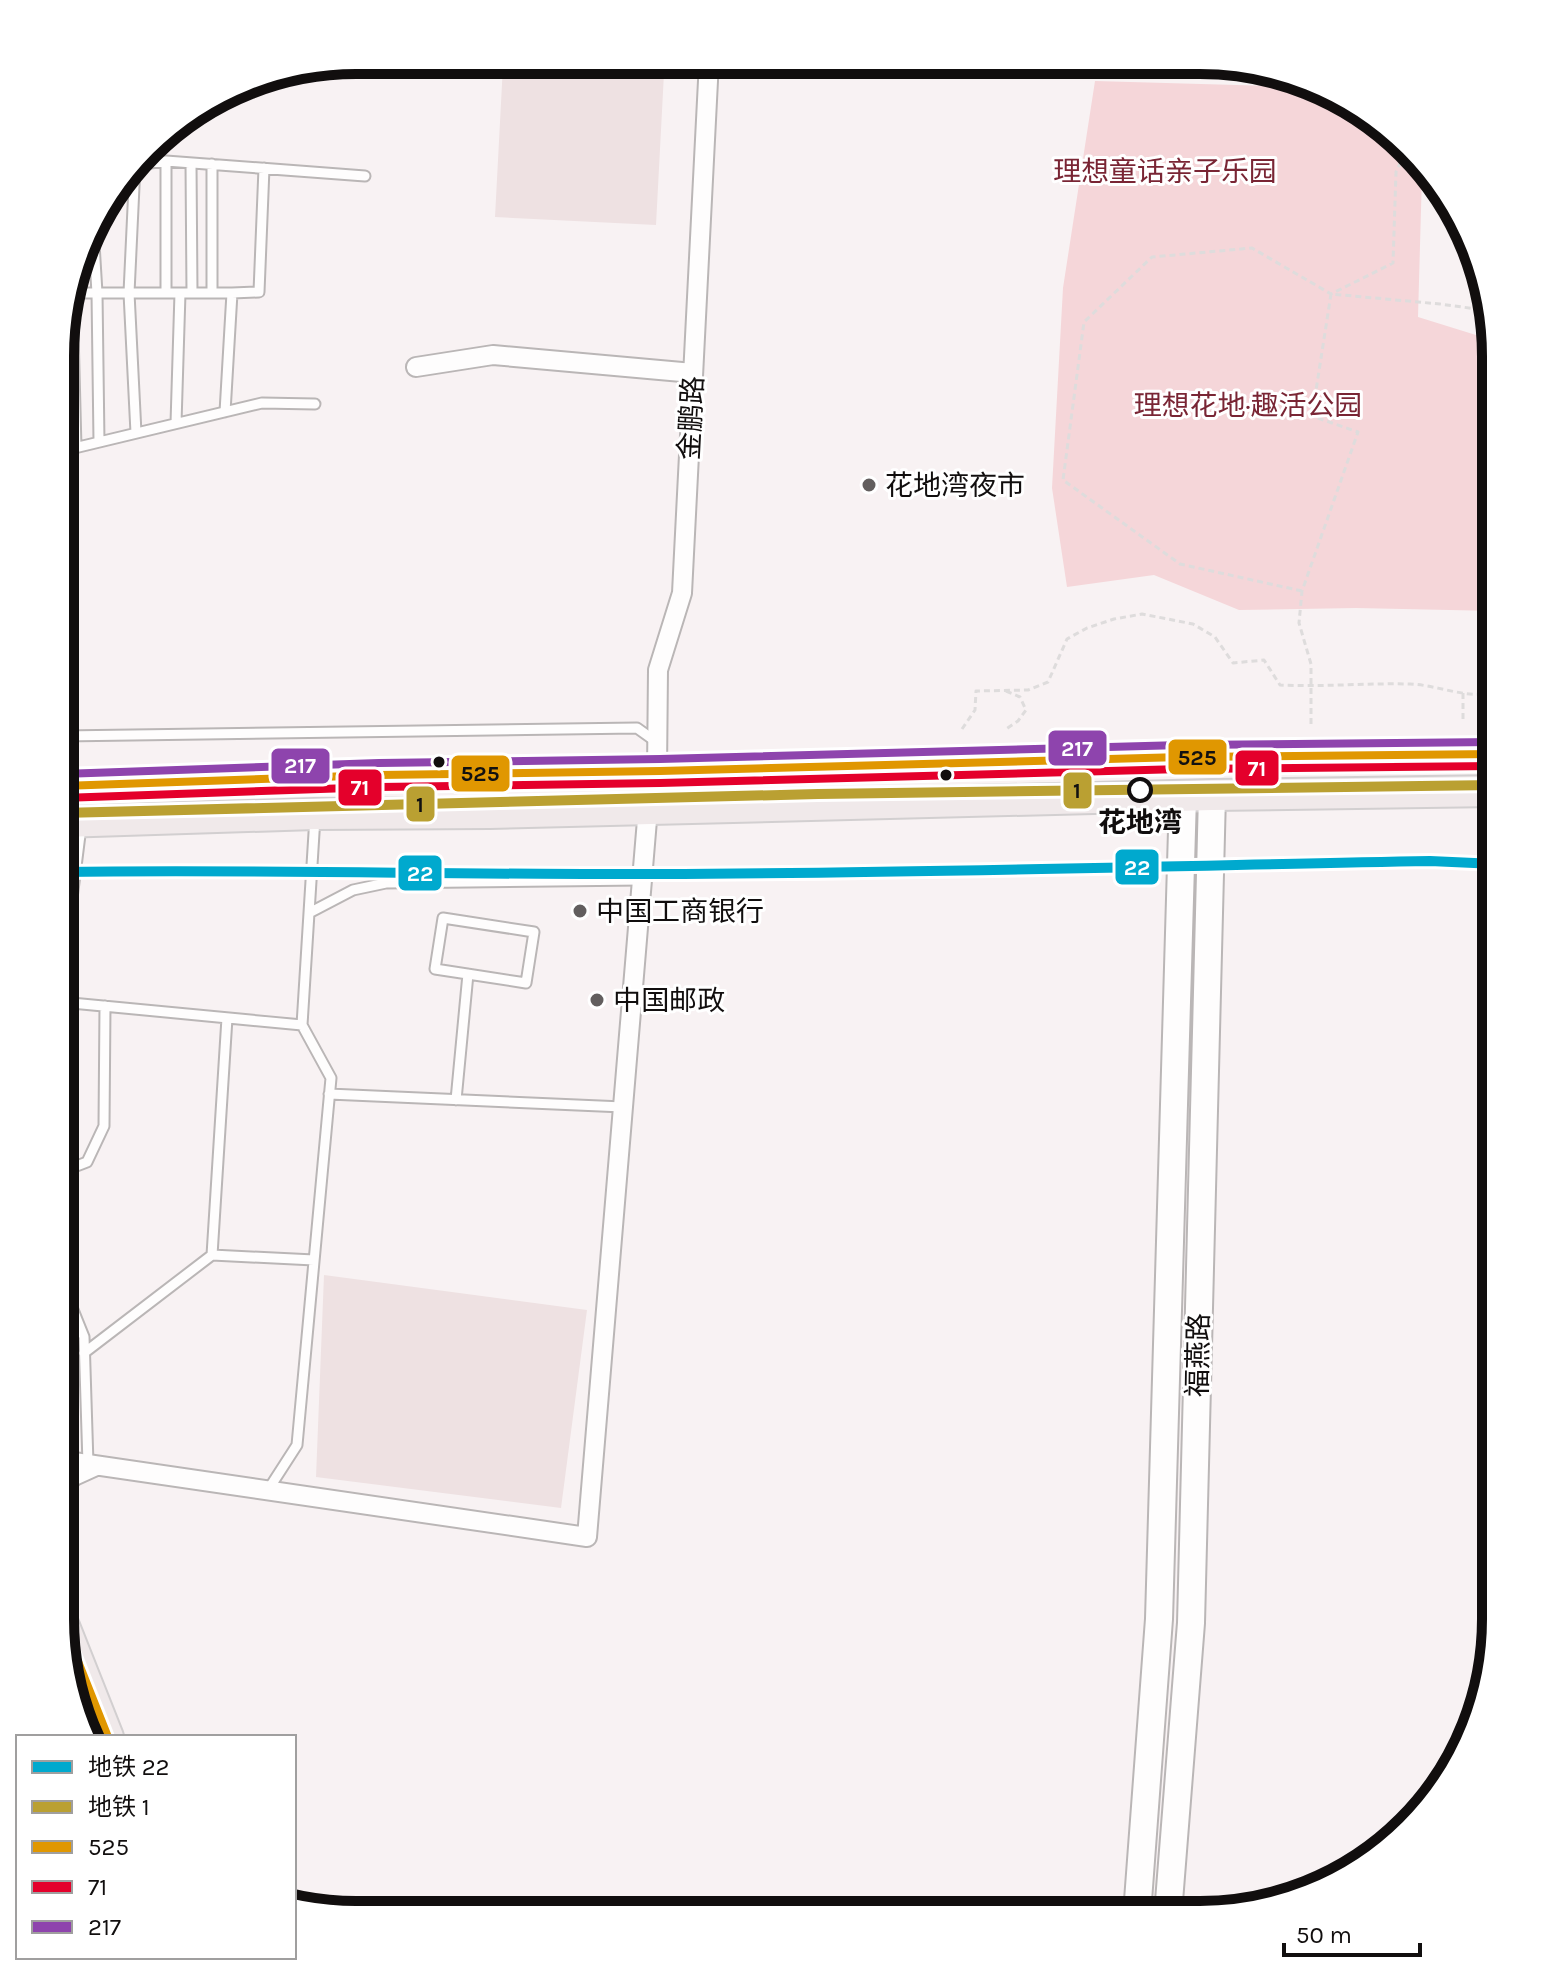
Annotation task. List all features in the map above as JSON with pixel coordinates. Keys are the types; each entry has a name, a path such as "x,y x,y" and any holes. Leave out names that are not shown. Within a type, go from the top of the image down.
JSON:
{"main road":[{"path":"74,786 378,775 658,757 1024,760 1482,754"},
{"path":"74,822 315,814 490,813 1482,791"},
{"path":"76,1657 107,1735"}],"street":[{"name":"金鹏路","path":"658,757 658,670 682,593 708,75"},
{"path":"416,367 493,355 693,373"},
{"name":"福燕路","path":"1138,1900 1159,1619 1198,796"},
{"name":"福燕路","path":"1169,1900 1191,1623 1198,796"},
{"path":"74,1462 587,1537 648,808"},
{"path":"74,1476 92,1465"}],"lane":[{"path":"166,161 166,293"},
{"path":"150,163 166,161 365,176"},
{"path":"191,163 192,293"},
{"path":"212,164 212,293"},
{"path":"81,293 259,292 264,168"},
{"path":"134,181 129,293 136,433"},
{"path":"94,250 99,442"},
{"path":"176,423 180,293"},
{"path":"225,412 232,293"},
{"path":"74,370 76,448 262,403 315,404"},
{"path":"74,736 637,728 658,757"},
{"path":"268,1490 297,1445 331,1078 302,1025 315,814"},
{"path":"309,913 353,890 386,883 642,880"},
{"path":"443,918 534,932 526,983 468,974 435,969 443,918"},
{"path":"456,1100 468,974"},
{"path":"74,1003 302,1025"},
{"path":"74,1167 87,1162 104,1126 105,1006"},
{"path":"212,1255 227,1018"},
{"path":"329,1094 623,1107"},
{"path":"84,1353 212,1255 314,1260"},
{"path":"74,1312 84,1337 92,1465"}],"path":[{"path":"1331,294 1393,263 1396,172 1402,159"},
{"path":"1302,591 1180,564 1063,480 1084,322 1152,257 1252,248 1331,294 1478,309"},
{"path":"1311,724 1311,664 1299,623 1302,591 1358,432 1312,416 1331,294"},
{"path":"962,729 975,710 976,691 1028,690 1048,682 1067,639 1087,628 1142,614 1193,624 1215,637 1233,663 1264,660 1280,685 1413,684 1482,695"},
{"path":"1003,689 1020,697 1026,710 1018,721 1006,729"},
{"path":"1463,693 1463,720"}],"shaded area":[{"path":"502,75 664,75 656,225 495,217"},
{"path":"324,1275 587,1310 561,1508 316,1477"}],"green space":[{"name":"理想花地·趣活公园","path":"1095,81 1281,86 1325,103 1372,132 1400,156 1422,181 1418,317 1481,337 1482,611 1239,610 1154,575 1067,587 1052,488 1063,288"}],"metro line":[{"name":"1","path":"74,813 818,794 1482,785"},
{"name":"22","path":"74,872 660,874 1430,861 1482,863"}],"transit line":[{"name":"217","path":"74,774 379,763 1182,745 1482,742"},
{"name":"525","path":"74,786 379,775 1182,757 1482,754"},
{"name":"71","path":"74,798 379,787 1182,769 1482,766"},
{"name":"525","path":"76,1657 107,1735"}],"place":[{"name":"花地湾夜市","path":"869,485"},
{"name":"花地湾","path":"1140,790"},
{"name":"中国工商银行","path":"580,911"},
{"name":"中国邮政","path":"597,1000"}],"park label":[{"name":"理想童话亲子乐园","path":"1165,171"}]}
